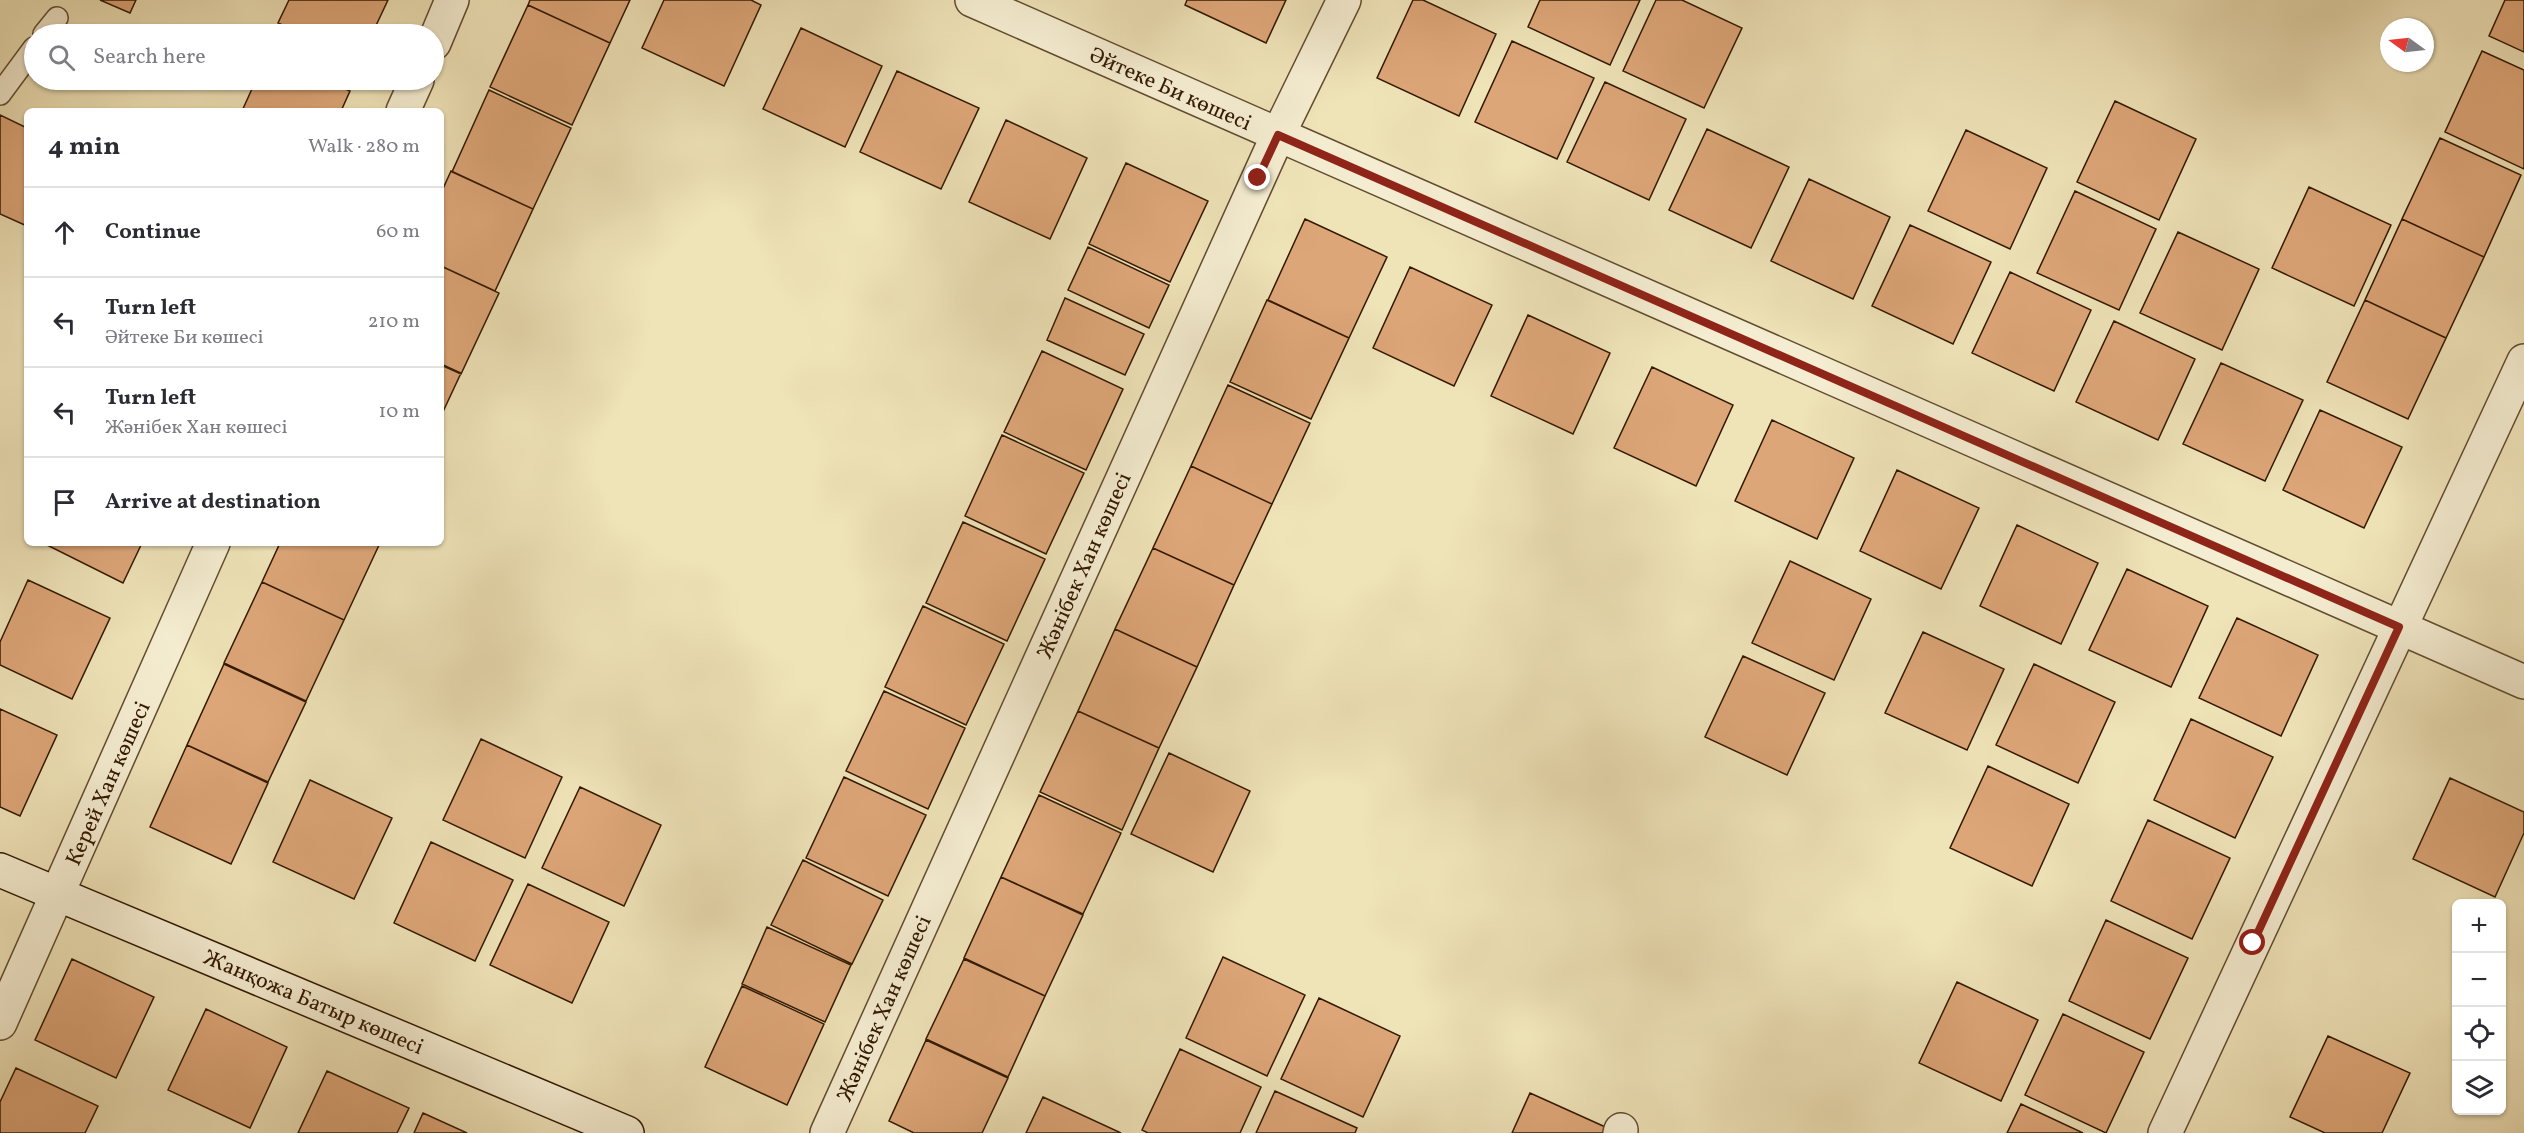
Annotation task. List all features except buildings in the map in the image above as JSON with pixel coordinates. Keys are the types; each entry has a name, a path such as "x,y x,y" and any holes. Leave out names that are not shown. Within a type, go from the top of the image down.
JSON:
{"street":[{"path":"442,24 452,0"},
{"name":"Әйтеке Би көшесі","path":"972,0 2524,682"},
{"name":"Жәнібек Хан көшесі","path":"827,1133 1278,135 1344,0"},
{"path":"405,108 413,90"},
{"path":"2165,1133 2524,360"},
{"name":"Керей Хан көшесі","path":"0,1023 212,546"},
{"name":"Жанқожа Батыр көшесі","path":"0,870 627,1133"}],"lane":[{"path":"0,94 24,62"}],"route":[{"path":"1258,178 1278,135 2399,627 2253,943"}]}
